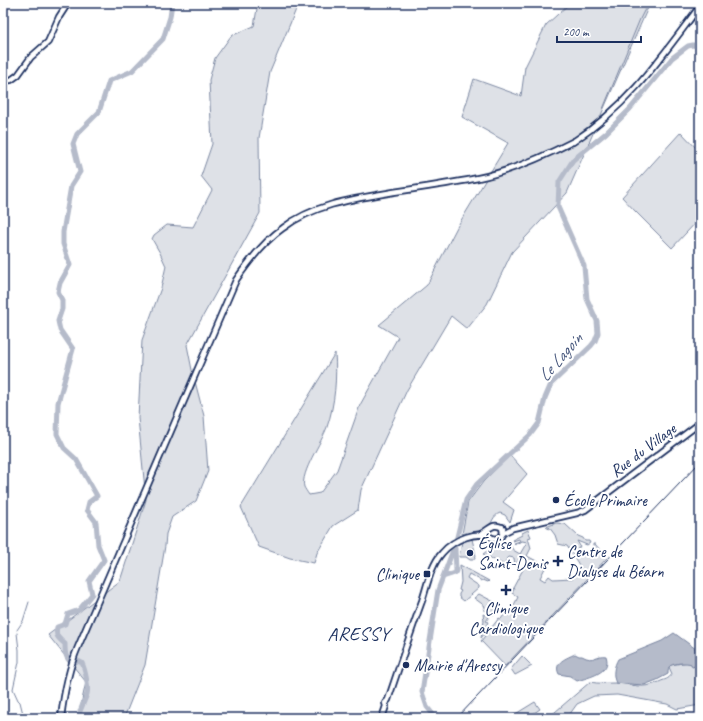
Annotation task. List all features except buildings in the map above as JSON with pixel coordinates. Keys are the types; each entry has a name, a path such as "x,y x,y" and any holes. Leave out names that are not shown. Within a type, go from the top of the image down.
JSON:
{"main road":[{"path":"3,81 11,80 18,75 31,57 48,42 59,17 68,3"},
{"path":"61,718 66,682 73,659 130,526 245,267 268,241 282,228 297,219 311,212 335,204 359,198 479,178 510,170 550,154 574,141 624,102 649,74 700,6"},
{"name":"Rue du Village","path":"503,533 513,528 585,510 700,423"},
{"path":"382,718 386,706 391,704 388,700 433,568 442,552 453,543 461,539 480,534 490,529 493,525 502,527 503,533 500,538 497,539 480,534"},
{"name":"Rue du Village","path":"502,527 513,528"},
{"path":"490,529 490,536"}],"shaded area":[{"path":"258,3 297,3 297,7 270,72 259,138 260,213 187,345 204,416 208,471 196,501 172,517 166,534 145,665 124,718 78,718 86,682 48,635 120,581 146,500 138,418 142,340 161,288 166,266 152,239 154,235 167,225 193,227 212,190 201,176 212,144 209,80 215,58 231,36 254,26"},
{"path":"570,3 650,3 567,193 512,252 487,304 467,329 451,316 407,390 361,490 358,510 333,526 317,553 314,563 290,558 259,547 241,507 335,353 335,390 330,418 305,474 304,487 309,495 320,493 337,470 360,405 398,337 379,325 427,285 457,227 508,143 462,117 474,79 521,96 525,67 546,25"},
{"path":"681,132 700,152 700,218 672,248 622,197"},
{"path":"510,455 527,474 503,502 514,510 510,522 505,515 500,513 495,516 487,528 462,534 468,502 483,482"},
{"path":"556,523 565,524 585,541 589,541 590,543 587,545 577,541 580,546 576,550 577,553 583,553 585,556 591,552 593,544 595,544 607,558 505,666 481,641 499,618 501,619 507,611 511,613 514,608 513,607 518,597 512,593 513,588 528,560 523,557 522,559 520,558 515,565 514,558 509,557 506,560 508,566 506,566 483,554 491,548 510,545 513,550 520,554 527,542 522,541 515,544 514,543 520,541 519,539 512,540 528,530 531,537 528,538 531,548 527,556 546,566 540,578 545,581 549,576 553,579 573,578 581,568 567,546 558,544 555,535 549,527 549,529 546,527"},
{"path":"472,539 476,556 473,560 466,557 459,557 462,542"},
{"path":"460,565 489,581 482,581 469,574 467,578 479,586 479,588 464,601 459,597 461,591 459,590 461,582"},
{"path":"479,594 496,603 493,615 483,609 485,606 474,598"},
{"path":"483,614 489,617 486,621 488,622 486,627 489,628 481,638 484,621"},
{"path":"522,656 532,666 515,675 511,669"},
{"path":"688,662 700,670 700,705 677,709 667,704 617,695 594,696 577,704 567,718 548,718 590,682 647,686 669,677 672,674 669,667 671,665"},
{"path":"535,702 540,709 527,718 509,718"}],"water":[{"path":"674,633 700,652 700,670 696,666 692,667 689,663 676,664 669,667 668,674 644,685 616,683 614,671 618,659 662,641"},
{"path":"575,654 589,659 606,656 606,667 593,676 577,681 570,676 559,674 559,663"}],"waterway":[{"path":"78,718 87,694 85,674 82,663 78,661 72,663 68,659 65,652 65,644 58,637 56,630 57,627 65,624 68,614 79,610 92,594 89,581 104,560 98,545 96,522 87,510 89,502 97,496 76,459 64,448 57,434 58,403 73,349 60,330 58,321 62,309 62,300 58,292 60,283 70,265 63,244 63,232 71,186 80,172 73,144 77,134 99,112 109,81 132,71 163,39 170,17 172,3"},
{"path":"603,109 648,3"},
{"name":"Le Lagoin","path":"436,718 427,707 422,692 438,590 455,545 466,500 477,484 530,435 539,423 545,398 551,384 591,346 598,333 597,321 587,299 584,266 558,207 559,182 573,160 606,133 630,109 672,58 688,46 693,45 700,47"},
{"path":"443,577 455,573 456,571 455,548"},
{"path":"17,630 23,621 29,602"},
{"path":"17,633 19,662 13,689 20,702 24,718"}],"railway":[{"path":"457,718 700,462"}],"place":[{"name":"École Primaire","path":"556,500"},
{"name":"Église Saint-Denis","path":"470,553"},
{"name":"Centre de Dialyse du Béarn","path":"558,561"},
{"name":"Clinique","path":"427,574"},
{"name":"Clinique Cardiologique","path":"506,590"},
{"name":"Mairie d'Aressy","path":"406,665"}],"district":[{"name":"ARESSY","path":"359,634"}]}
